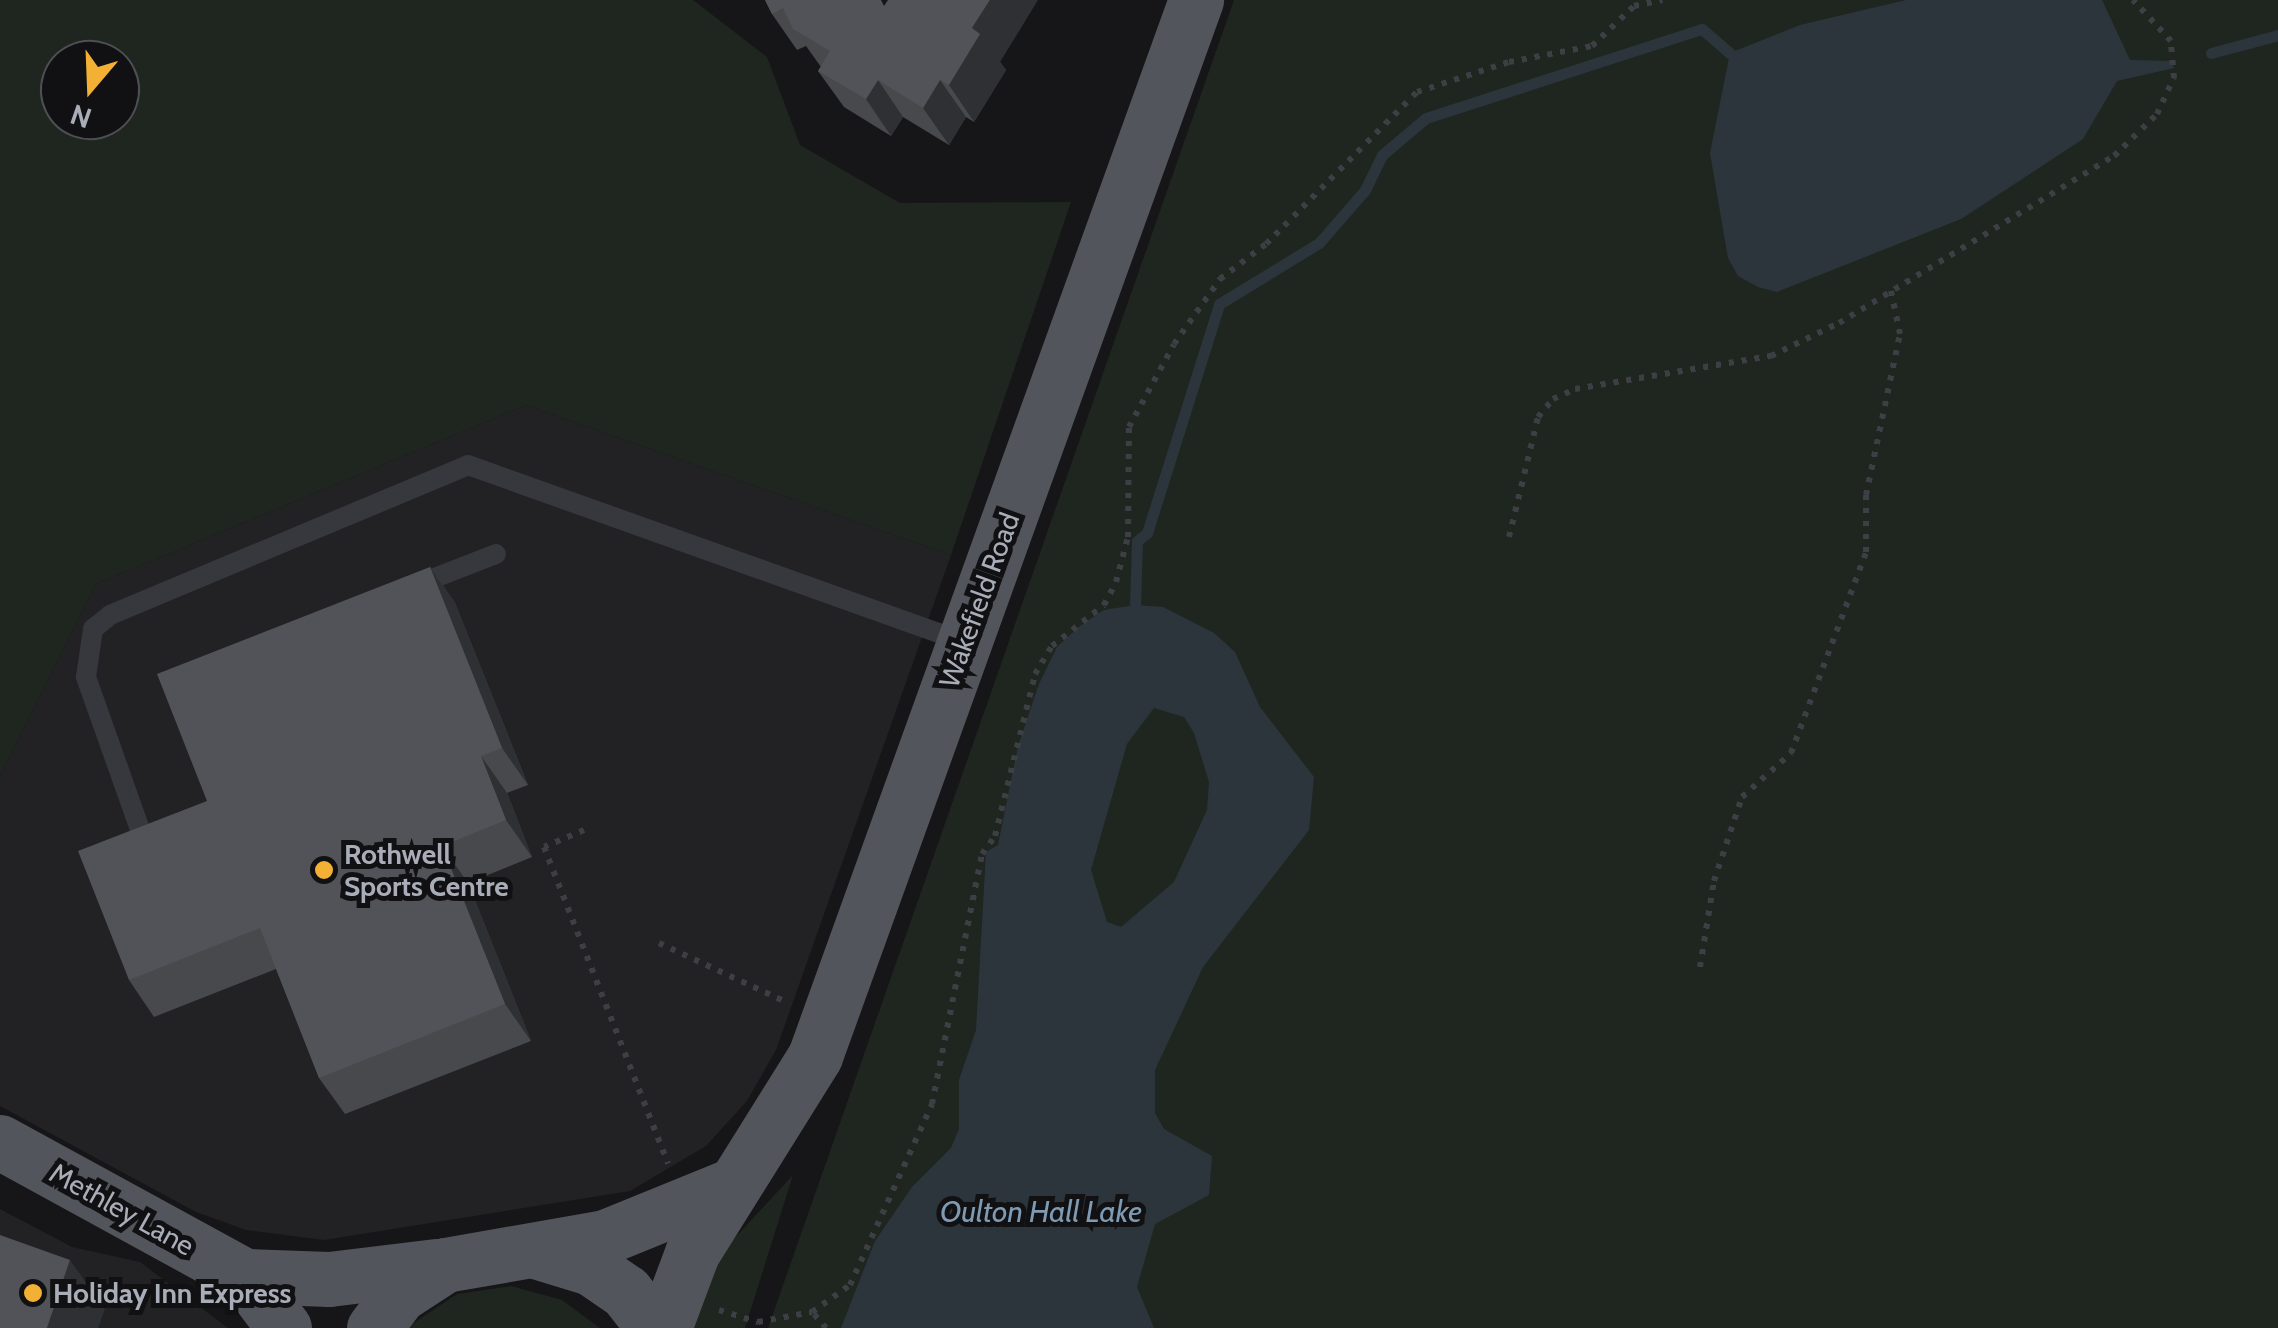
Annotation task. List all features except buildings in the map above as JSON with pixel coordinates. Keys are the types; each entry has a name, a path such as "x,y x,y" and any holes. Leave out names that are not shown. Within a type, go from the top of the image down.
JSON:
{"main road":[{"name":"Wakefield Road","path":"664,1317 732,1185 783,1115 828,1019 1196,0"},
{"name":"Methley Lane","path":"0,1142 245,1276 284,1328"},
{"path":"374,1328 399,1295 445,1264 502,1250 535,1251 630,1230 732,1185"},
{"path":"535,1251 591,1268 664,1317"},
{"name":"Methley Lane","path":"245,1276 328,1279 445,1264"}],"lane":[{"path":"120,845 151,835 86,677 93,630 110,615 468,465 964,642"},
{"path":"385,597 496,554"}],"path":[{"path":"664,1317 758,1322 812,1312 850,1286 914,1152 932,1104 982,854 995,836 1035,674 1052,646 1104,605 1116,582 1128,537 1129,427 1174,344 1220,279 1266,244 1417,92 1510,62 1592,46 1634,6 1662,0"},
{"path":"1509,537 1538,417 1553,399 1574,389 1771,356 1890,291 2114,156 2157,114 2174,78 2174,52 2134,0"},
{"path":"1700,966 1714,881 1742,796 1791,753 1866,552 1866,495 1900,334 1890,291"},
{"path":"584,830 544,847 674,1179"},
{"path":"658,943 828,1019"},
{"path":"812,1312 826,1328"}],"shaded area":[{"path":"0,0 693,0 767,57 800,145 900,203 1071,202 951,555 526,405 96,584 0,776"},
{"path":"1234,0 2278,0 2278,1328 768,1328"},
{"path":"526,405 951,555 776,1050 747,1101 706,1146 630,1191 324,1240 246,1230 196,1212 0,1106 0,776 96,584"},
{"path":"793,1175 745,1328 688,1328 718,1256"},
{"path":"0,1209 72,1247 140,1262 228,1328 0,1328"},
{"path":"511,1286 562,1300 600,1328 406,1328 457,1294"}],"water":[{"path":"1906,0 2102,0 2130,60 2171,61 2174,68 2117,81 2083,139 1961,219 1777,292 1738,276 1728,258 1710,153 1730,53 1800,25"},
{"name":"Oulton Hall Lake","path":"1135,605 1163,607 1214,633 1235,652 1260,707 1314,777 1309,830 1203,967 1155,1070 1155,1113 1164,1129 1212,1156 1209,1195 1155,1224 1137,1287 1154,1328 841,1328 875,1241 912,1187 951,1148 959,1129 959,1080 976,1030 986,852 998,845 1018,746 1039,684 1057,647 1104,610","holes":["1154,708 1184,717 1194,733 1209,782 1207,810 1174,882 1121,927 1107,922 1091,870 1127,744"]}],"waterway":[{"path":"1135,605 1137,541 1147,533 1219,304 1319,243 1365,190 1382,155 1426,118 1702,29 1730,53"},
{"path":"2211,53 2278,35"}],"place":[{"name":"Rothwell Sports Centre","path":"324,870"},
{"name":"Holiday Inn Express","path":"33,1293"}]}
